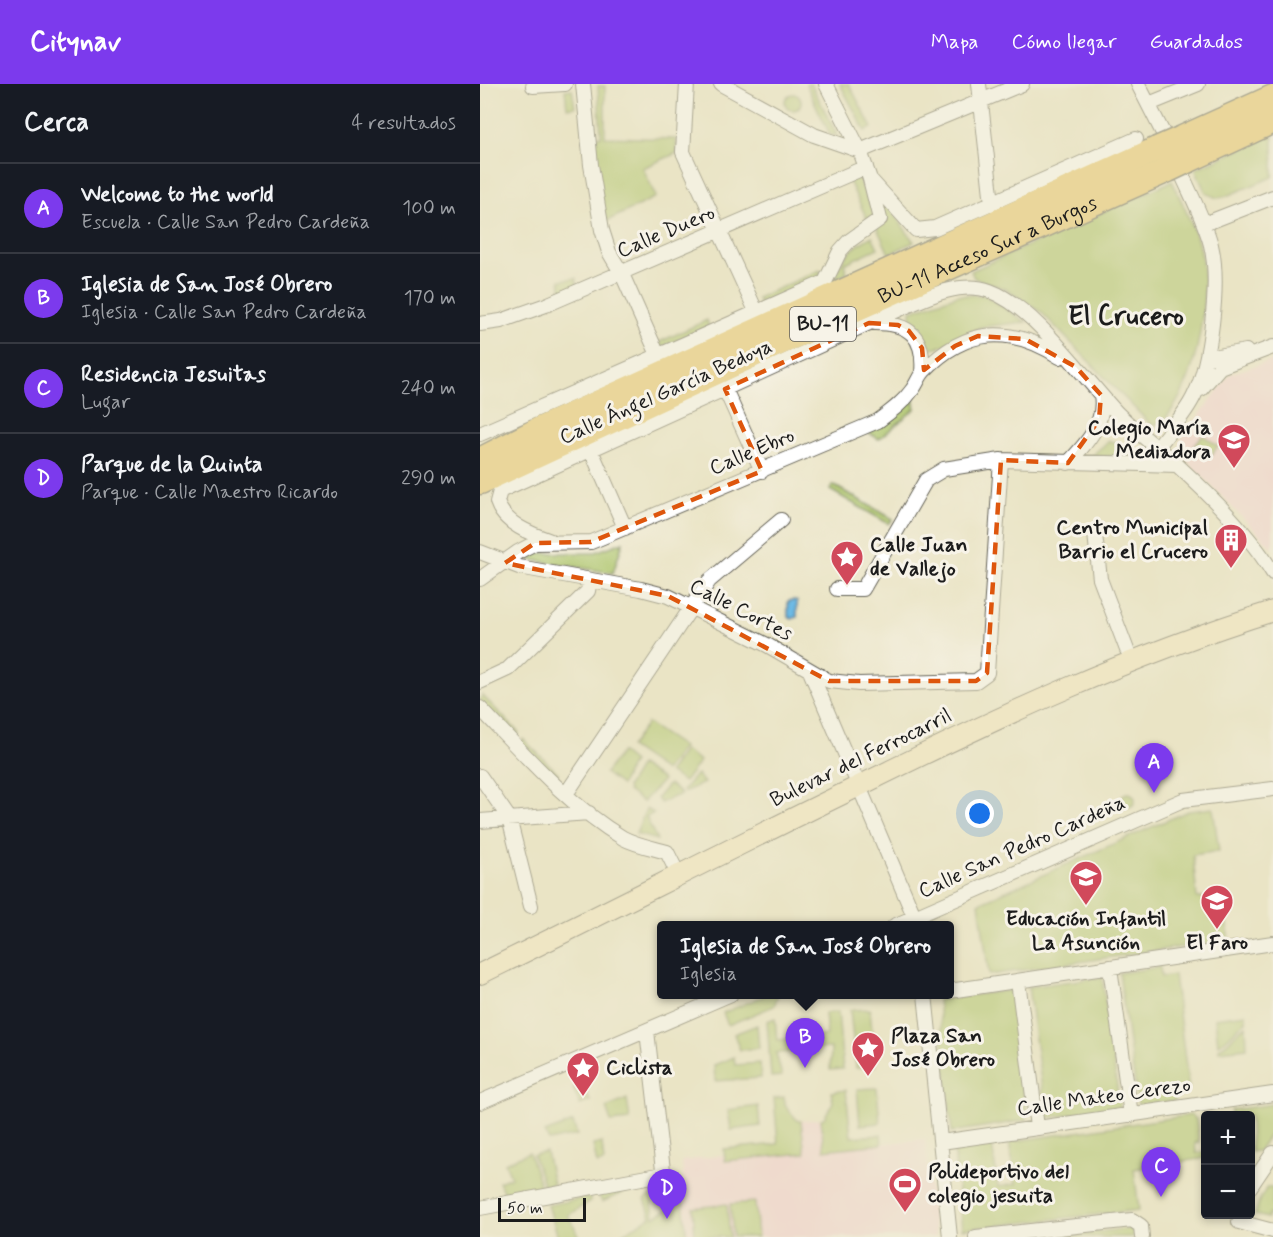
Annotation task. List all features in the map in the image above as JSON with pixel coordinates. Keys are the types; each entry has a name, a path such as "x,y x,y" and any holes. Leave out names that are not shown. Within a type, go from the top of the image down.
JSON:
{"highway":[{"name":"BU-11 Acceso Sur a Burgos","path":"480,482 790,338 1168,153 1273,98"},
{"name":"BU-11 Acceso Sur a Burgos","path":"480,460 540,429 630,388 1168,153 1273,122"},
{"path":"480,448 541,420 630,388"}],"main road":[{"name":"Bulevar del Ferrocarril","path":"480,974 1030,693 1127,650 1273,600"},
{"name":"Bulevar del Ferrocarril","path":"480,962 670,859 858,781 1075,682 1173,644 1273,611"}],"street":[{"path":"533,86 565,84"},
{"path":"583,84 591,165 602,230 609,252 622,274 658,355"},
{"path":"687,84 683,152 756,311"},
{"path":"721,84 814,135 860,151 1022,84"},
{"path":"826,84 860,151 868,173 912,226 921,231 935,228 992,204 1168,153"},
{"path":"979,84 992,204"},
{"path":"1138,84 1149,104 1168,153 1193,198 1211,247 1214,281 1210,337 1207,358 1194,397"},
{"path":"1149,104 1198,84"},
{"name":"Calle Duero","path":"480,324 522,314 868,173"},
{"name":"Calle Ángel García Bedoya","path":"480,435 825,282 837,255 849,241 878,222 880,214 868,173"},
{"path":"1204,224 1273,197"},
{"path":"1193,198 1209,208 1232,213"},
{"path":"1211,247 1219,227 1232,213"},
{"name":"Calle Ángel García Bedoya","path":"533,534 513,522 499,507 497,497 500,491 938,294 980,288 1000,296 1021,310 1076,367"},
{"path":"870,323 891,324 903,328 914,336 922,348 922,373"},
{"name":"Calle Ebro","path":"480,579 527,546 551,541 591,542 878,421 908,395 922,373 944,353 963,341 978,336 1010,335 1043,346 1076,367"},
{"path":"1210,337 1227,348 1245,351"},
{"path":"922,348 944,353"},
{"path":"1207,358 1270,348"},
{"path":"1157,448 1194,397 1224,365 1270,348"},
{"path":"1207,358 1214,363 1224,365"},
{"path":"1076,367 1126,422 1177,465 1264,558 1273,573"},
{"path":"725,389 762,471"},
{"path":"1068,463 1094,430 1101,415 1101,395"},
{"path":"1094,430 1106,422 1126,422"},
{"path":"591,450 626,528"},
{"path":"837,589 863,589 920,489 933,474 961,465 1001,460 1177,465"},
{"name":"Calle Cortes","path":"480,552 505,563 641,589 691,606 829,681 844,684 965,681 983,678 987,673 1001,460"},
{"path":"566,794 709,581 781,520"},
{"path":"505,563 515,540 513,522"},
{"name":"Calle Ebro","path":"533,534 551,541"},
{"path":"1095,534 1100,579 1127,650"},
{"path":"480,682 508,669 588,591 590,580"},
{"path":"809,670 917,921"},
{"path":"825,704 828,690 844,684"},
{"path":"480,708 566,794 589,813 624,838 670,859"},
{"path":"480,776 508,818 531,906"},
{"name":"Calle San Pedro Cardeña","path":"917,921 1183,800 1273,789"},
{"path":"480,821 589,813"},
{"path":"954,990 1273,943"},
{"path":"1110,968 1131,1115"},
{"path":"1018,981 1037,1127"},
{"path":"480,1102 720,999"},
{"path":"926,999 950,1237"},
{"path":"480,1208 663,1177 647,1031"},
{"name":"Calle Mateo Cerezo","path":"940,1142 1273,1095"},
{"path":"1255,1181 1273,1153"},
{"path":"1236,1237 1240,1219"},
{"path":"1243,1219 1273,1231"},
{"path":"976,1237 1132,1220 1141,1226 1142,1237"}],"highlighted area":[{"path":"869,323 898,325 909,331 922,348 924,370 955,346 978,336 1025,339 1076,367 1101,395 1099,420 1068,463 1001,460 987,673 976,681 829,681 668,596 505,563 535,543 591,542 762,471 725,389"}],"shaded area":[{"name":"Colegio María Mediadora","path":"1273,360 1273,549 1180,454 1180,441 1230,374"},
{"path":"821,1119 824,1150 925,1139 935,1237 687,1237 682,1161 724,1155 725,1161 804,1153 801,1121"}],"green space":[{"path":"806,84 811,84 837,135 830,135"},
{"path":"840,84 849,84 872,128 865,131"},
{"path":"598,86 605,86 605,137 676,139 677,153 643,168 656,197 605,222 593,137 601,136"},
{"path":"572,89 575,107 567,108 565,90"},
{"path":"793,94 799,96 801,102 799,108 793,110 787,108 785,102 787,96"},
{"path":"1273,135 1273,177 1224,197 1217,198 1206,193 1195,169"},
{"path":"858,177 875,216 867,219 849,181"},
{"path":"1172,181 1198,241 1203,269 1203,311 1195,355 1181,395 1165,419 1154,425 1150,424 1041,312 1006,289 974,278 971,271"},
{"path":"874,186 914,242 889,254 877,228"},
{"path":"872,236 878,248 844,264 847,273 835,280 843,259 859,244"},
{"path":"820,270 822,276 760,304 757,298"},
{"path":"576,278 577,288 562,295 560,280"},
{"path":"958,295 985,295 1026,322 981,327 943,346 932,348 912,327 911,311"},
{"path":"707,320 709,326 660,348 657,343"},
{"path":"913,399 915,409 879,439 869,433"},
{"path":"1203,435 1218,446 1210,457 1194,446"},
{"path":"1109,441 1115,442 1133,457 1091,456"},
{"path":"833,485 893,519 889,524 830,490"},
{"path":"623,542 613,573 526,559 528,553 593,553"},
{"path":"482,695 519,733 515,737 480,702"},
{"path":"647,723 683,747 665,771 630,747"},
{"path":"523,739 558,773 556,779 520,742"},
{"path":"684,750 700,761 684,782 669,772"},
{"path":"621,752 633,762 621,785 605,773"},
{"path":"640,765 663,780 643,802 628,791 627,787"},
{"path":"697,774 704,783 684,792 683,790"},
{"path":"669,784 681,794 660,803 657,798"},
{"path":"1125,793 1131,793 1135,800 1131,807 1125,807 1121,803 1121,797"},
{"path":"1213,808 1219,851 1193,855 1197,898 1223,896 1229,940 989,975 979,903 1188,811"},
{"path":"646,809 654,813 646,817 657,840 636,834"},
{"path":"1160,967 1161,977 1174,975 1189,1089 1174,1091 1175,1101 1138,1105 1119,973"},
{"path":"1102,977 1120,1108 1046,1118 1028,987"},
{"path":"1011,990 1027,1120 952,1132 938,1000"},
{"path":"756,999 777,999 774,1006 728,1025 723,1013"},
{"path":"870,1009 875,1066 856,1068 850,1010"},
{"path":"838,1012 843,1069 830,1070 831,1048 815,1049 814,1037 827,1035 825,1013"},
{"path":"1246,1014 1246,1022 1218,1044 1215,1018"},
{"path":"775,1018 777,1040 790,1039 791,1052 776,1053 782,1076 771,1077 767,1021"},
{"path":"757,1025 759,1048 740,1050 734,1034"},
{"path":"1246,1026 1247,1048 1219,1051 1219,1048"},
{"path":"734,1057 735,1065 760,1063 761,1078 715,1081 714,1065"},
{"path":"583,1084 590,1101 580,1105 573,1088"},
{"path":"877,1088 880,1123 860,1125 857,1089"},
{"path":"846,1090 851,1137 881,1135 882,1144 824,1150 821,1119 824,1118 833,1102 831,1092"},
{"path":"784,1097 786,1107 798,1121 801,1121 805,1153 725,1161 724,1149 778,1144 774,1098"},
{"path":"627,1099 630,1120 611,1122 606,1108"},
{"path":"1273,1104 1273,1130 1258,1151 1255,1151 1255,1111 1231,1110"},
{"path":"758,1106 760,1126 731,1130 728,1110"},
{"path":"1191,1115 1196,1119 1199,1142 1195,1143 1196,1153 1201,1152 1201,1159 1134,1169 1139,1210 962,1229 954,1150 992,1144 998,1187 1016,1184 1009,1142"},
{"path":"573,1122 577,1135 549,1141 545,1133"},
{"path":"602,1143 604,1162 597,1164 593,1145"},
{"path":"529,1152 541,1188 504,1194 499,1182 511,1177 505,1163"},
{"path":"546,1152 553,1184 544,1186 533,1155"},
{"path":"673,1178 674,1196 658,1204 656,1188"},
{"path":"649,1184 639,1189 635,1187 602,1202 598,1194"},
{"path":"1267,1187 1273,1187 1273,1217 1269,1214 1268,1218 1255,1215 1259,1201"},
{"path":"651,1195 654,1217 683,1201 687,1237 616,1237 651,1217 645,1199"},
{"path":"589,1197 591,1201 568,1215 580,1237 558,1237 548,1205"},
{"path":"755,1202 758,1237 733,1237 730,1204"},
{"path":"727,1204 730,1237 695,1237 693,1208"},
{"path":"1132,1228 1133,1237 1054,1237"}],"water":[{"path":"788,601 797,601 797,617 792,619 788,617"}],"place":[{"name":"Colegio María Mediadora","path":"1234,469"},
{"name":"Centro Municipal Barrio el Crucero","path":"1231,569"},
{"name":"Calle Juan de Vallejo","path":"847,586"},
{"name":"Welcome to the world","path":"1154,793"},
{"name":"Educación Infantil La Asunción","path":"1086,906"},
{"name":"El Faro","path":"1217,930"},
{"name":"Iglesia de San José Obrero","path":"805,1068"},
{"name":"Plaza San José Obrero","path":"868,1077"},
{"name":"Ciclista","path":"583,1097"},
{"name":"Residencia Jesuitas","path":"1161,1197"},
{"name":"Polideportivo del colegio jesuita","path":"905,1213"},
{"name":"Parque de la Quinta","path":"667,1219"}],"district":[{"name":"El Crucero","path":"1126,316"}]}
